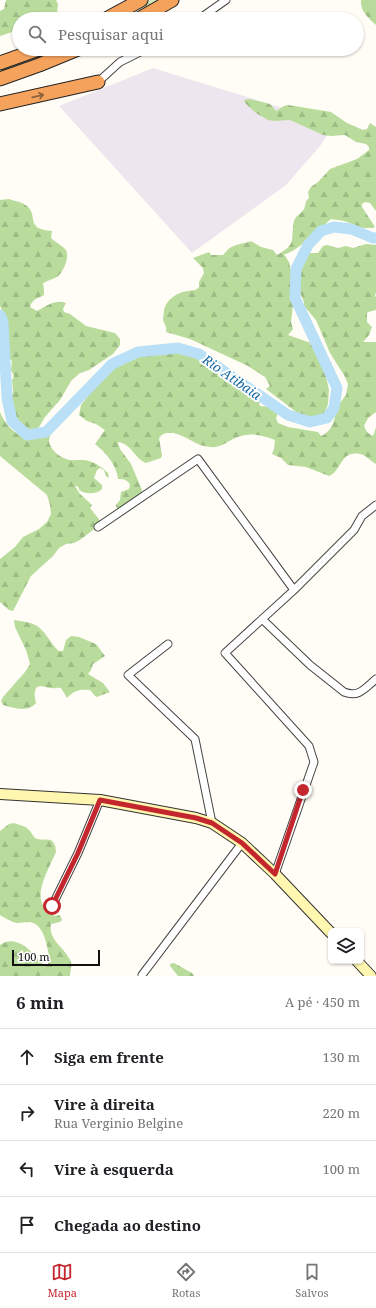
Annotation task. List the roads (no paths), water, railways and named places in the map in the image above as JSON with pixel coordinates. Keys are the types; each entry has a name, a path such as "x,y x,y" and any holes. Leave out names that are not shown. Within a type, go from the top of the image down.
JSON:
{"highway":[{"path":"119,12 141,0"},
{"path":"151,12 172,0"},
{"path":"0,63 20,56"},
{"path":"0,79 61,56"},
{"path":"0,104 98,82"}],"street":[{"path":"209,12 226,0"},
{"path":"98,82 120,62 132,56"},
{"path":"98,527 198,458 294,590"},
{"path":"275,874 314,762 309,746 225,653 294,590 354,530 362,516 376,505"},
{"path":"262,618 310,665 344,692 350,695 357,694 376,679"},
{"path":"168,644 128,675 195,739 212,823"},
{"path":"0,794 100,800 196,818 212,823 242,843 275,874 328,930"},
{"path":"52,906 78,853 100,800"},
{"path":"142,975 242,843"},
{"path":"360,964 371,976"}],"waterway":[{"name":"Rio Atibaia","path":"0,315 3,322 7,398 12,421 27,435 46,432 112,364 138,352 178,348 199,354 288,415 310,422 327,418 334,408 337,388 295,298 296,269 308,245 321,231 334,227 351,229 376,238"}]}
